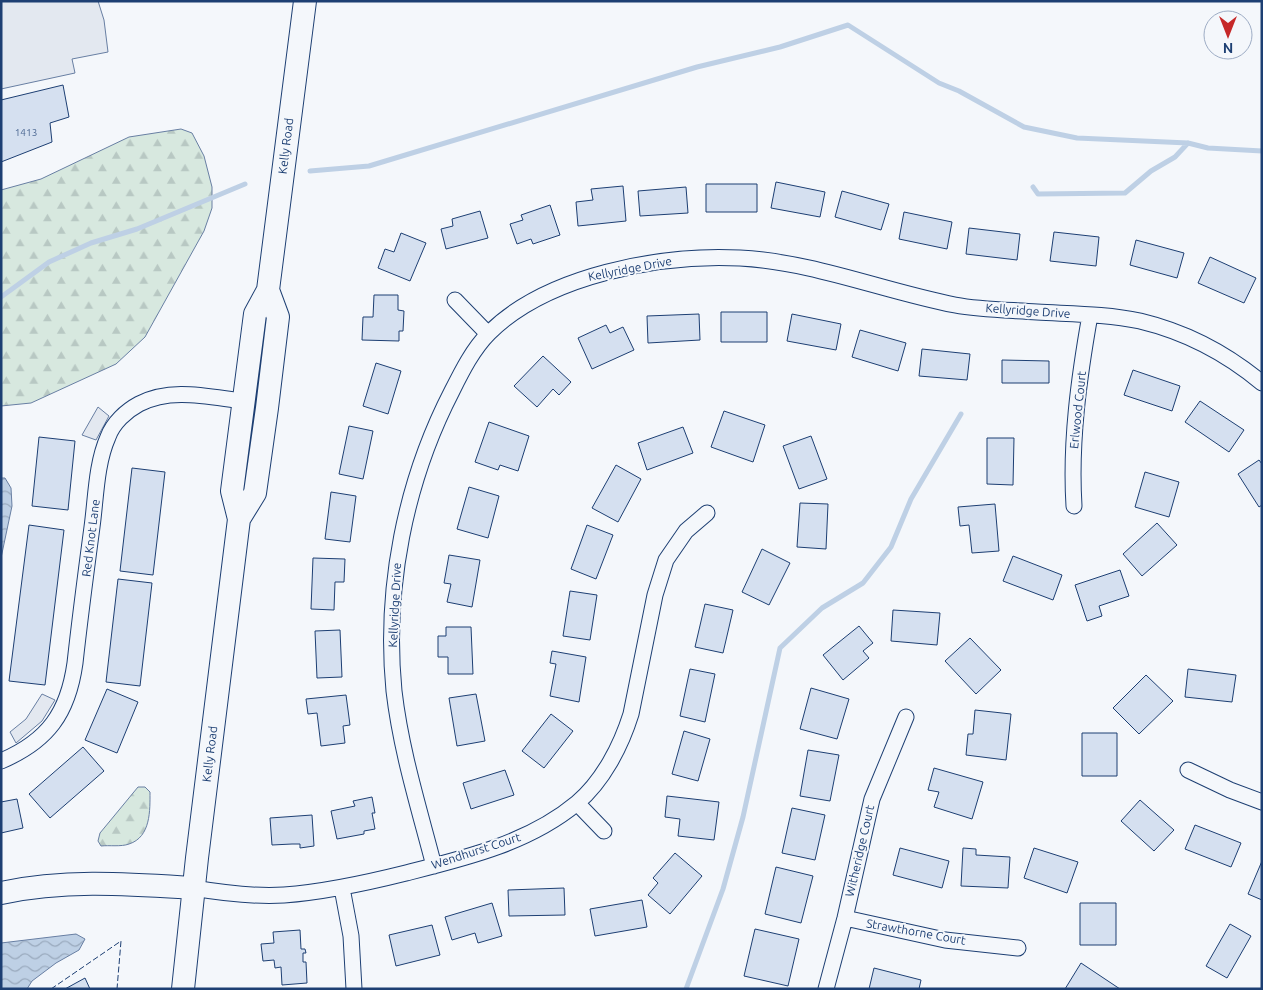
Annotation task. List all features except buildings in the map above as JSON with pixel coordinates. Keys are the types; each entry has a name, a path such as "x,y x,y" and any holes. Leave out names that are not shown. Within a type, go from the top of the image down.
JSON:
{"main road":[{"name":"Kelly Road","path":"183,989 193,888 239,519 232,491 243,401 255,314 268,290 305,1"},
{"name":"Kelly Road","path":"239,519 255,493 267,408 278,317 268,290"},
{"path":"1,893 61,884 91,883 125,883 193,888"}],"street":[{"name":"Kellyridge Drive","path":"434,866 406,764 398,721 392,657 392,625 400,538 410,497 436,422 465,366 488,334 530,303 554,290 585,278 670,260 740,258 806,267 962,307 1090,315 1139,321 1175,332 1211,347 1262,383"},
{"path":"455,300 488,334"},
{"name":"Erlwood Court","path":"1074,506 1072,474 1078,403 1090,315"},
{"name":"Red Knot Lane","path":"1,762 26,750 52,725 61,711 71,686 102,454 108,436 117,422 128,412 151,399 167,395 182,394 243,401"},
{"name":"Wendhurst Court","path":"193,888 256,896 284,895 342,888 434,866 497,847 542,828 577,803 606,767 626,728 631,714 655,595 666,560 686,531 707,513"},
{"name":"Witheridge Court","path":"826,989 845,918 872,799 906,716"},
{"path":"1188,770 1230,790 1262,802"},
{"path":"577,803 604,831"},
{"path":"342,888 351,936 354,989"},
{"name":"Strawthorne Court","path":"845,918 945,940 1018,948"}],"green space":[{"path":"181,129 192,133 204,156 212,187 212,208 204,231 145,337 116,364 31,403 1,406 1,190 41,179 129,137"},
{"path":"138,787 145,787 150,792 148,822 142,835 126,845 101,846 98,841 100,833"}],"shaded area":[{"path":"1,1 98,1 104,20 108,52 72,59 75,73 1,89"},
{"path":"98,407 109,416 96,440 82,435"},
{"path":"42,694 55,700 42,721 16,743 10,732 26,719"}],"water":[{"path":"1,478 5,478 11,488 12,506 1,558"},
{"path":"76,934 85,939 79,950 56,963 32,981 27,989 1,989 1,943"}],"waterway":[{"path":"310,171 369,166 697,67 780,47 848,25 939,83 959,91 1024,127 1077,138 1188,143 1208,148 1262,151"},
{"path":"1033,187 1038,194 1125,193 1151,171 1175,157 1188,143"},
{"path":"1,297 49,262 91,243 137,229 245,184"},
{"path":"686,989 723,889 743,817 780,648 822,608 863,583 891,547 911,499 961,414"}],"fence":[{"path":"51,989 121,941 117,989"}]}
